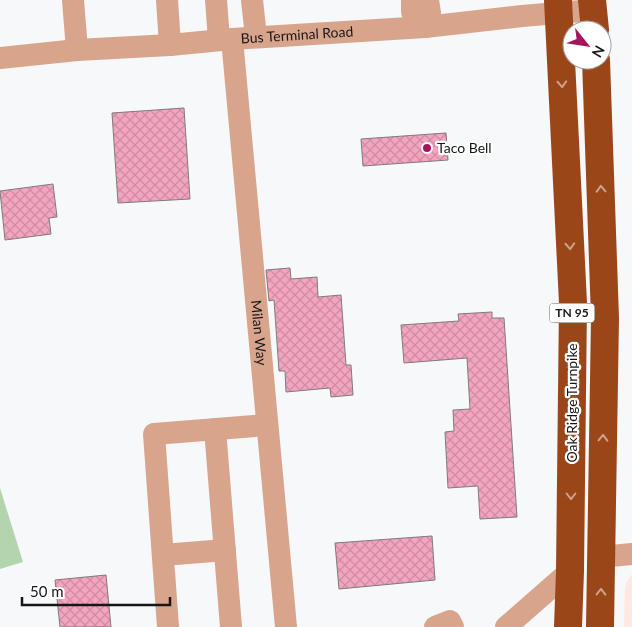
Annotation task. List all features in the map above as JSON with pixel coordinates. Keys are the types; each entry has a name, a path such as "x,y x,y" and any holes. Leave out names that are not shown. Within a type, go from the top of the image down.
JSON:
{"highway":[{"name":"Oak Ridge Turnpike","path":"559,6 572,303 568,627"},
{"name":"TN 95","path":"596,70 605,318 600,627"},
{"path":"570,571 602,557"}],"street":[{"path":"73,0 77,50"},
{"path":"167,0 170,46"},
{"name":"Milan Way","path":"216,0 226,40 267,425 286,627"},
{"path":"252,0 256,37"},
{"path":"412,0 412,12 425,27 430,13 428,0"},
{"name":"Bus Terminal Road","path":"0,58 77,50 170,46 256,37 425,27 559,6 593,13"},
{"path":"168,627 154,434 267,425"},
{"path":"215,429 231,627"},
{"path":"163,556 225,550"},
{"path":"602,557 632,554"},
{"path":"506,627 570,571"},
{"path":"435,627 450,621 453,627"}],"shaded area":[{"path":"632,574 632,627 624,627 625,587"}],"green space":[{"path":"0,488 23,562 0,569"}],"building":[{"path":"184,108 190,199 118,203 112,113"},
{"path":"446,133 448,160 363,166 361,139"},
{"path":"53,184 57,217 49,218 51,234 5,240 0,191"},
{"path":"290,268 291,279 317,277 318,297 341,295 346,365 351,365 353,395 331,397 330,388 286,392 285,371 279,371 274,300 269,301 266,270"},
{"path":"492,312 492,318 504,318 517,517 480,519 478,486 448,488 445,432 454,431 453,410 470,409 467,358 404,363 401,325 459,321 458,314"},
{"path":"432,536 435,580 339,589 335,543"},
{"path":"106,575 111,627 60,627 55,580"}],"place":[{"name":"Taco Bell","path":"427,148"}]}
